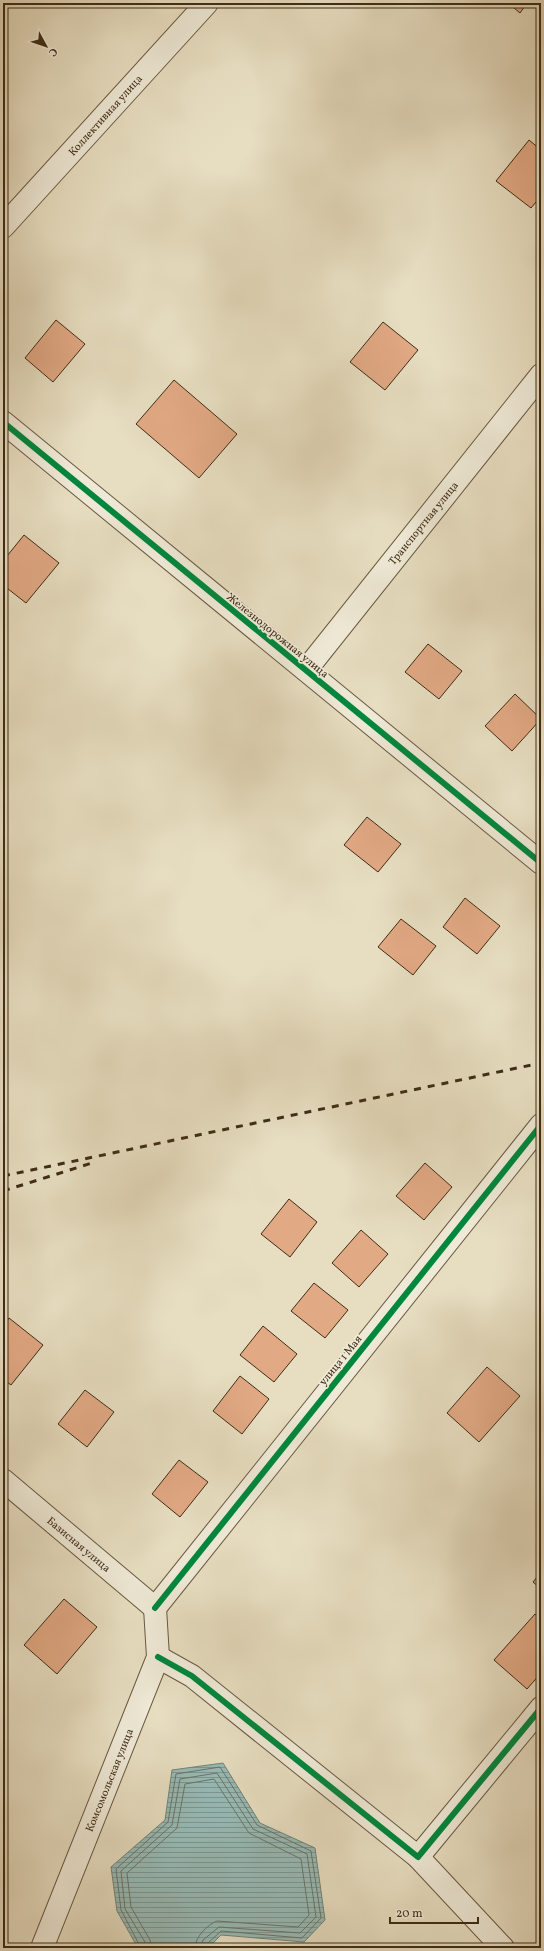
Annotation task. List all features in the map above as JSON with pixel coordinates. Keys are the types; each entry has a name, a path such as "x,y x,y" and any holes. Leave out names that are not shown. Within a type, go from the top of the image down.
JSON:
{"street":[{"name":"Коллективная улица","path":"3,227 207,3"},
{"name":"Транспортная улица","path":"306,670 541,375"},
{"name":"Железнодорожная улица","path":"3,422 541,863"},
{"name":"улица 1 Мая","path":"155,1608 541,1126"},
{"name":"Базисная улица","path":"3,1480 155,1608"},
{"name":"Комсомольская улица","path":"42,1948 158,1657 155,1608"},
{"path":"158,1657 192,1676 418,1857 503,1948"},
{"path":"418,1857 541,1708"}],"water":[{"path":"223,1763 260,1823 315,1848 325,1920 304,1942 221,1935 208,1948 138,1948 117,1911 111,1867 165,1820 172,1770"}],"building":[{"path":"508,3 527,3 520,13"},
{"path":"529,140 541,150 541,196 531,208 496,181"},
{"path":"56,320 85,344 53,382 25,358"},
{"path":"383,322 418,350 385,390 350,362"},
{"path":"174,380 237,434 199,478 136,424"},
{"path":"24,535 59,563 26,603 3,585 3,561"},
{"path":"428,644 462,671 439,699 405,672"},
{"path":"515,694 541,719 512,751 485,726"},
{"path":"367,817 401,844 378,872 344,845"},
{"path":"465,898 500,926 477,954 443,927"},
{"path":"401,919 436,946 413,975 378,947"},
{"path":"425,1163 452,1187 424,1220 396,1196"},
{"path":"289,1199 317,1222 290,1257 261,1234"},
{"path":"361,1230 388,1254 359,1287 332,1263"},
{"path":"314,1283 348,1310 325,1338 291,1311"},
{"path":"9,1318 43,1345 11,1385 3,1379 3,1326"},
{"path":"263,1326 297,1354 274,1382 240,1355"},
{"path":"487,1367 520,1396 479,1442 447,1413"},
{"path":"240,1376 269,1399 242,1434 213,1411"},
{"path":"85,1390 114,1412 87,1447 58,1424"},
{"path":"179,1460 208,1482 180,1517 152,1494"},
{"path":"541,1572 541,1589 533,1582"},
{"path":"64,1599 97,1627 57,1674 24,1645"},
{"path":"535,1614 541,1619 541,1673 527,1689 494,1660"}],"railway":[{"path":"3,1176 541,1063"},
{"path":"3,1191 92,1163"}],"cycle path":[{"path":"3,422 541,863"},
{"path":"155,1608 541,1125"},
{"path":"158,1657 192,1676 418,1857 541,1708"}]}
